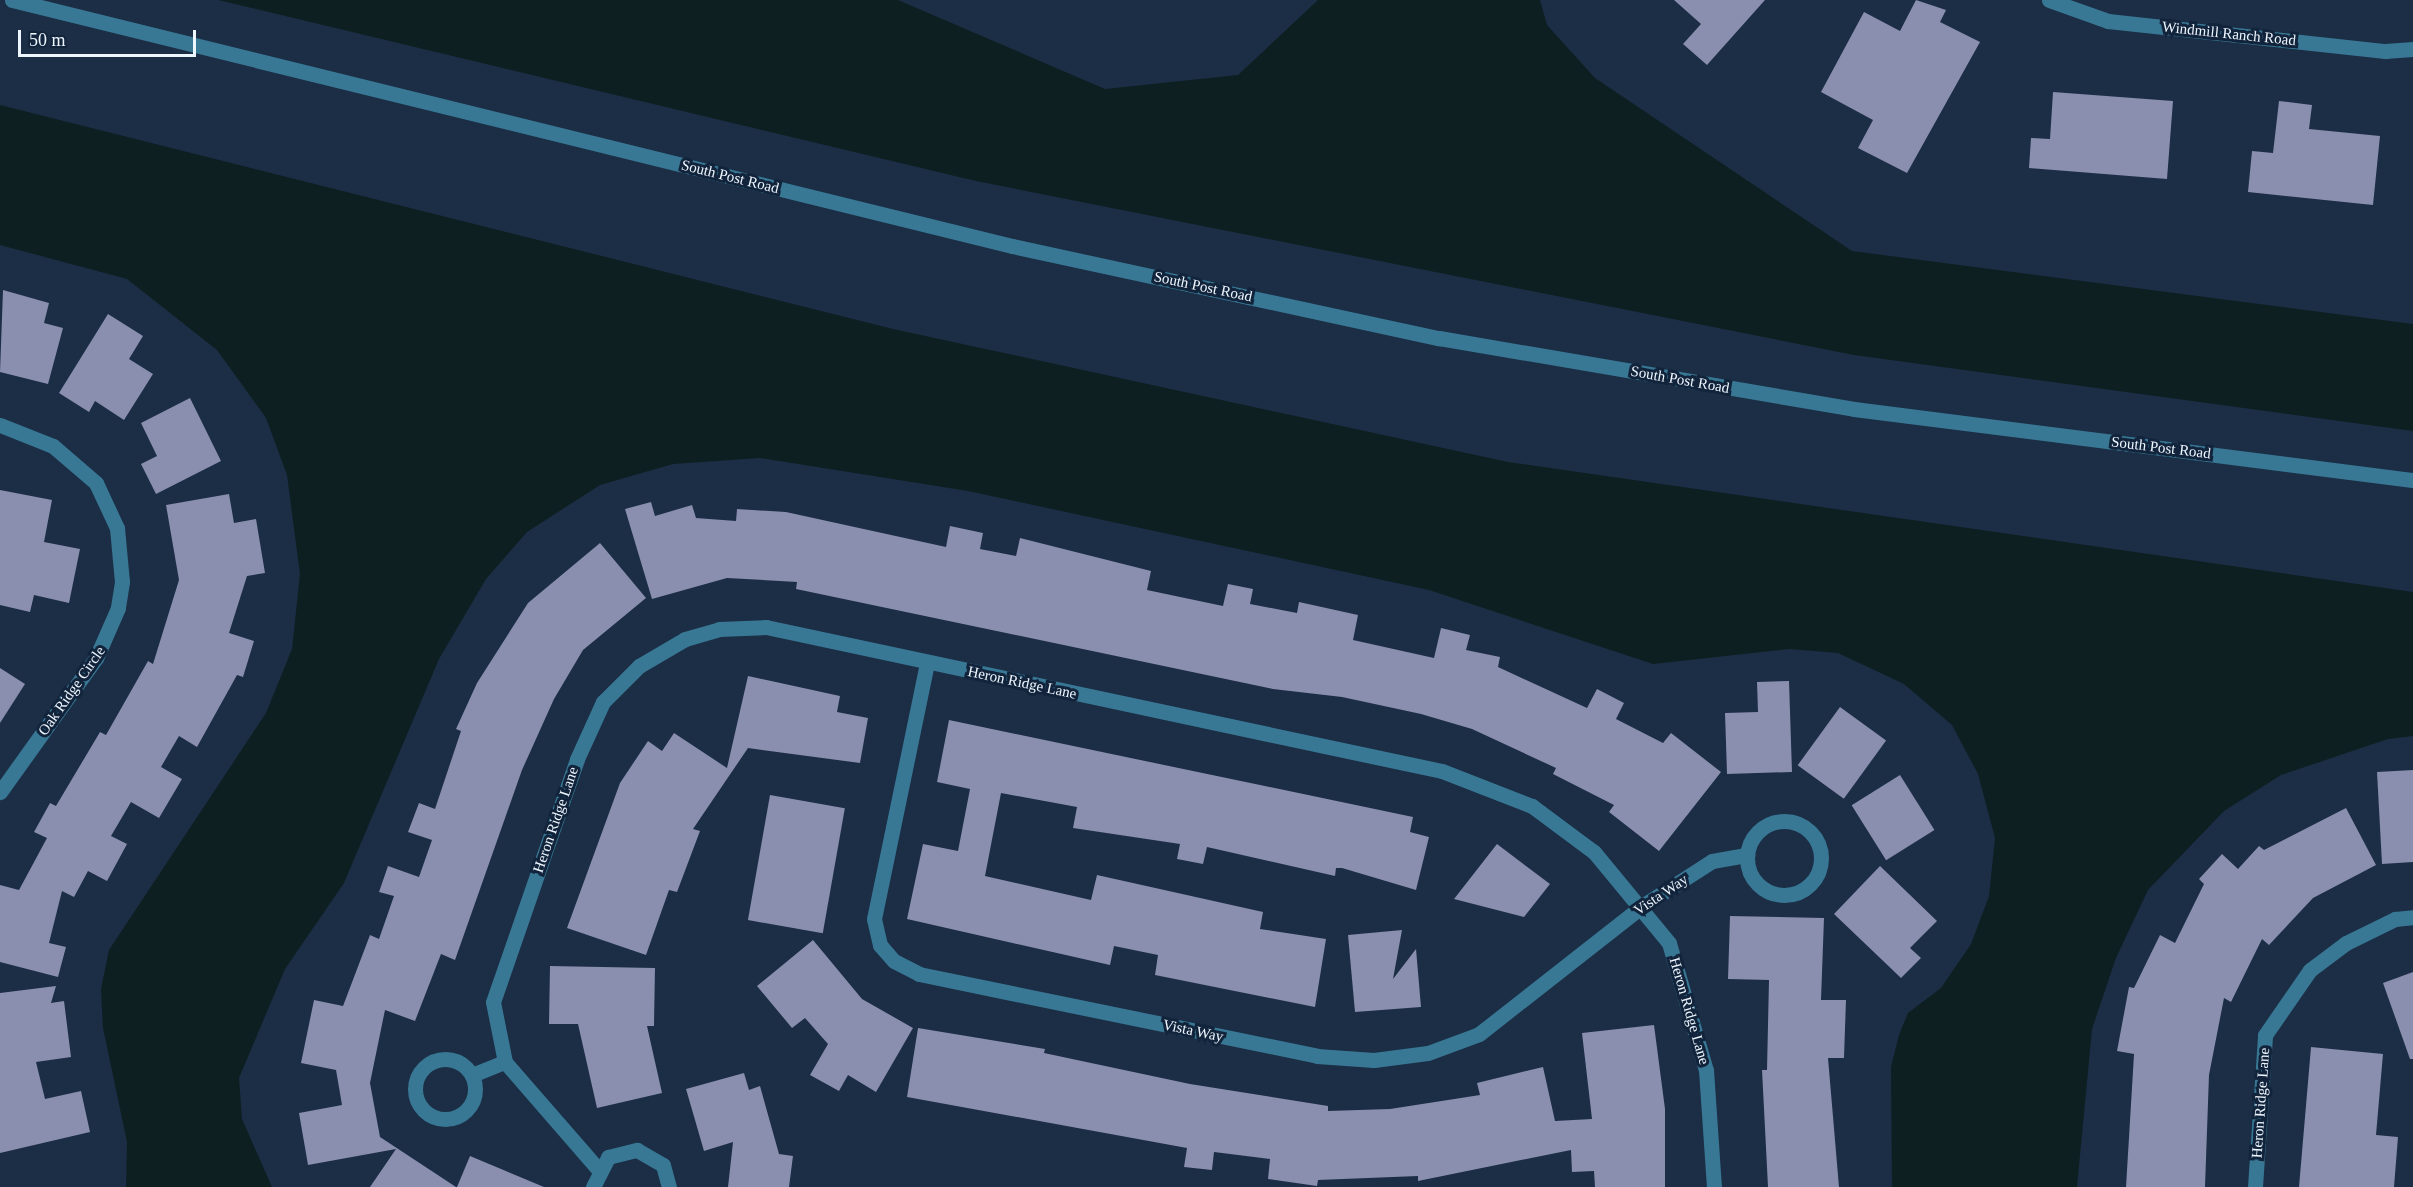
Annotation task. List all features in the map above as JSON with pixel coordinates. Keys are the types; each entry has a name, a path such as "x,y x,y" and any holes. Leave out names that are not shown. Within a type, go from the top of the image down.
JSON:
{"street":[{"name":"South Post Road","path":"12,0 1012,246 1439,338 1854,409 2413,480"},
{"name":"Windmill Ranch Road","path":"2049,0 2108,21 2385,51 2413,49"},
{"name":"Oak Ridge Circle","path":"0,425 53,446 96,483 117,528 122,582 118,608 96,658 0,792"},
{"name":"Heron Ridge Lane","path":"598,1168 505,1062 493,1002 577,759 603,702 639,666 685,639 719,629 766,627 1486,784 1532,806 1594,852 1642,906 1669,944 1686,989 1706,1070 1714,1187"},
{"name":"Vista Way","path":"927,663 874,919 880,945 894,961 919,974 1317,1056 1374,1059 1428,1053 1479,1034 1642,906 1712,861 1746,855"},
{"path":"1786,820 1812,833 1822,860 1809,886 1782,895 1756,883 1746,855 1759,830 1786,820"},
{"name":"Heron Ridge Lane","path":"2255,1187 2265,1035 2310,970 2346,943 2395,919 2413,917"},
{"path":"472,1075 505,1062"},
{"path":"593,1187 598,1168 622,1151 637,1150 663,1165 669,1187"}],"shaded area":[{"path":"218,0 898,0 1105,89 1238,75 1318,0 1540,0 1547,25 1595,78 1852,251 2413,324 2413,431 1854,355 976,181"},
{"path":"0,105 893,329 1508,462 2413,592 2413,736 2388,739 2281,775 2224,811 2148,890 2116,958 2092,1029 2077,1187 1892,1187 1891,1067 1899,1035 1908,1013 1941,988 1971,944 1989,896 1995,838 1978,774 1952,725 1904,684 1838,653 1790,649 1653,664 1429,590 968,491 760,458 673,464 600,485 527,532 486,579 439,659 344,883 285,969 239,1078 242,1119 272,1187 126,1187 127,1142 103,1028 101,989 109,950 266,713 292,649 300,574 287,475 266,418 217,350 127,279 0,245"}],"building":[{"path":"1674,0 1765,0 1707,65 1683,44 1701,24"},
{"path":"1916,0 1946,10 1940,22 1980,42 1907,173 1858,148 1873,120 1821,92 1864,12 1900,31"},
{"path":"2053,92 2173,101 2167,179 2029,168 2031,138 2050,139"},
{"path":"2279,101 2312,105 2309,129 2380,136 2373,205 2248,192 2252,151 2273,153"},
{"path":"3,290 49,303 44,323 63,328 48,384 0,372"},
{"path":"108,314 143,336 129,359 153,374 124,420 95,401 89,412 59,393"},
{"path":"190,398 221,461 156,494 141,464 157,456 141,423"},
{"path":"0,490 52,500 44,542 80,549 69,603 34,595 30,612 0,605"},
{"path":"229,494 234,523 256,519 265,573 247,576 229,633 254,641 243,677 237,675 197,747 179,736 161,767 182,779 159,818 131,802 111,836 127,844 107,881 88,871 74,897 62,891 49,943 66,947 58,977 0,962 0,885 19,890 47,838 34,832 50,803 56,806 100,732 106,735 148,661 153,664 179,580 166,505"},
{"path":"651,502 655,516 692,505 696,518 736,521 737,509 786,512 946,547 950,526 983,533 980,549 1016,556 1020,538 1151,571 1147,590 1223,606 1228,584 1253,589 1250,604 1297,613 1299,602 1358,615 1353,640 1434,658 1441,628 1470,635 1466,650 1500,657 1498,667 1587,708 1597,689 1624,703 1616,719 1663,743 1671,733 1721,772 1659,851 1609,812 1614,805 1553,774 1556,768 1472,729 1421,714 1342,697 1273,689 796,589 797,582 727,578 652,599 625,509"},
{"path":"600,543 646,598 583,650 554,699 522,770 455,960 441,954 415,1021 385,1010 370,1083 380,1137 456,1187 370,1187 396,1149 308,1165 299,1113 342,1105 336,1070 301,1063 314,1000 343,1006 370,935 379,939 394,896 379,892 388,866 419,877 432,840 408,832 419,803 435,809 461,731 456,729 477,683 528,603"},
{"path":"0,668 25,684 0,723"},
{"path":"748,676 840,696 837,712 868,718 860,763 748,748 693,829 700,831 677,892 669,890 646,955 567,928 620,783 648,741 662,751 674,733 727,768"},
{"path":"1789,681 1792,772 1727,774 1725,713 1758,712 1757,682"},
{"path":"1840,707 1886,741 1844,799 1798,765"},
{"path":"949,720 1413,817 1410,832 1429,837 1416,890 1342,868 1336,868 1335,876 1207,847 1203,864 1177,859 1180,844 1073,828 1077,807 1001,793 985,876 1091,900 1097,875 1263,912 1260,929 1326,939 1315,1007 1155,975 1158,955 1114,946 1110,965 907,919 923,844 958,851 970,789 937,782"},
{"path":"2413,770 2413,862 2382,864 2377,772"},
{"path":"1900,775 1934,830 1886,860 1852,805"},
{"path":"770,795 845,808 823,933 748,920"},
{"path":"2346,808 2376,865 2313,898 2269,945 2262,939 2231,1002 2224,998 2209,1075 2205,1187 2126,1187 2134,1054 2117,1051 2129,987 2134,988 2160,935 2175,943 2204,884 2199,879 2222,854 2238,869 2259,846 2264,850"},
{"path":"1497,844 1550,884 1524,917 1454,899"},
{"path":"1880,866 1937,921 1910,948 1921,958 1901,978 1834,914"},
{"path":"1730,916 1824,918 1821,1000 1846,1000 1844,1058 1828,1058 1839,1187 1768,1187 1762,1070 1767,1070 1769,980 1728,979"},
{"path":"1402,930 1393,979 1416,949 1421,1007 1355,1012 1348,935"},
{"path":"813,940 862,999 913,1028 876,1092 848,1075 839,1091 810,1075 828,1044 805,1018 792,1028 757,986"},
{"path":"550,966 655,968 654,1026 647,1026 662,1093 597,1108 578,1024 549,1024"},
{"path":"2413,972 2413,1059 2410,1059 2383,983"},
{"path":"56,986 51,1003 64,1001 71,1057 36,1062 45,1099 81,1091 90,1132 0,1153 0,993"},
{"path":"1654,1025 1665,1109 1665,1187 1595,1187 1594,1171 1572,1172 1571,1150 1418,1181 1418,1176 1318,1180 1317,1186 1268,1179 1270,1159 1214,1152 1212,1170 1184,1167 1187,1148 907,1097 918,1028 1045,1049 1044,1053 1190,1084 1328,1106 1328,1111 1390,1109 1480,1095 1477,1083 1543,1067 1555,1121 1592,1119 1582,1033"},
{"path":"2311,1047 2383,1054 2376,1135 2398,1137 2394,1187 2299,1187"},
{"path":"744,1073 749,1090 760,1086 779,1154 793,1156 789,1187 728,1187 733,1142 704,1151 686,1089"},
{"path":"470,1156 544,1187 457,1187"}]}
